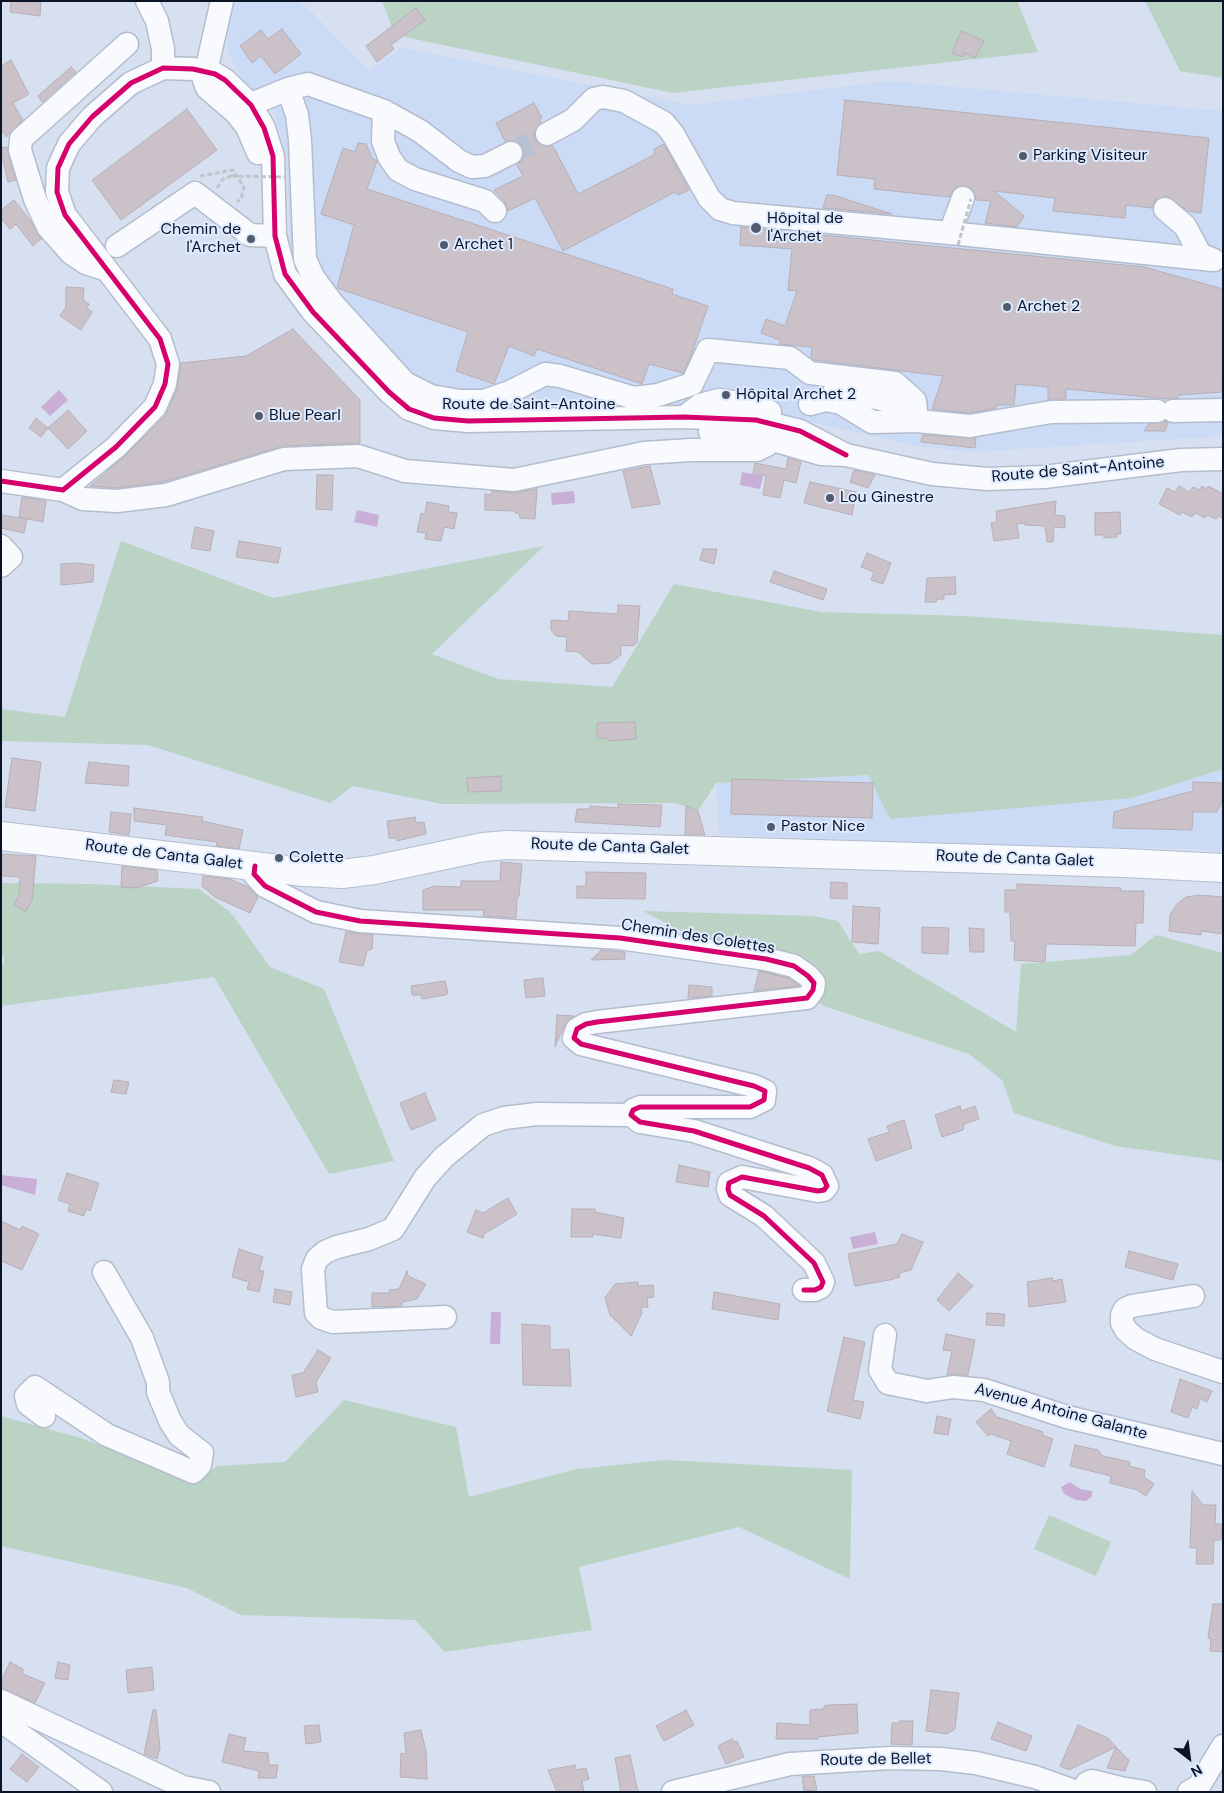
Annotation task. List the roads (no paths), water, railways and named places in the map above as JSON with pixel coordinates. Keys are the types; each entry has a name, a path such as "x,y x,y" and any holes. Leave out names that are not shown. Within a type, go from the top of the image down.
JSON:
{"main road":[{"name":"Route de Canta Galet","path":"1,836 255,866 342,874 374,870 483,847 507,845 1095,862 1223,868"}],"street":[{"path":"63,490 116,447 155,407 165,384 168,364 160,339 65,215 58,192 58,168 69,144 92,117 130,96 152,71 163,68 163,49 157,20 147,1"},
{"path":"205,72 222,1"},
{"path":"108,270 86,263 71,253 48,227 35,199 20,150 21,139 127,44"},
{"name":"Route de Saint-Antoine","path":"163,68 205,72 225,80 252,105 264,128 273,156 268,236"},
{"name":"Route de Saint-Antoine","path":"205,72 205,84 241,120 254,142 259,161 274,278 292,307 394,415 419,428 432,431 684,417 756,420 788,436 846,455 932,474 1012,480 1181,460 1223,458"},
{"path":"220,98 238,107 252,105 288,89 308,84 384,111 420,131 459,161 472,168 485,166 511,153"},
{"path":"288,89 297,115 306,259 313,277 334,304 405,383 430,396 460,401 484,400 510,392 545,374 560,376 634,398 658,395 692,384 708,350 790,358 810,374 895,383 915,401 917,421"},
{"path":"547,134 573,120 594,99 613,97 664,123 673,134 709,198 720,209 733,213 954,239 1218,260"},
{"path":"384,111 383,141 389,157 398,170 415,179 485,201 495,211"},
{"path":"117,246 195,193 250,235 268,236"},
{"path":"954,239 967,199"},
{"path":"1165,209 1185,226 1200,254 1218,260"},
{"path":"525,383 534,426"},
{"path":"1,480 63,490 84,499 117,501 166,495 284,459 358,456 405,471 514,480 644,452 757,450 788,436 810,404 824,393 843,391 895,404 917,421 970,426 1051,412 1223,410"},
{"name":"Route de Saint-Antoine","path":"534,426 707,431 788,436"},
{"path":"1,546 11,557 1,566"},
{"name":"Chemin des Colettes","path":"255,866 254,874 265,886 316,912 360,921 620,938 766,959 794,966 814,983 813,990 807,998 795,1001 597,1022 586,1024 577,1029 574,1038 581,1044 744,1083 765,1091 764,1100 750,1107 646,1107 633,1110 631,1115"},
{"path":"445,1317 333,1322 321,1318 316,1313 313,1269 317,1259 325,1252 337,1247 369,1239 393,1229 425,1178 444,1158 483,1125 504,1118 537,1114 631,1115 640,1122 694,1130 809,1168 822,1175 827,1186 824,1190 818,1192 742,1176 729,1183 730,1195 764,1216 814,1263 823,1282 821,1287 815,1290 804,1290"},
{"path":"44,1416 28,1404 26,1396 35,1387 106,1435 193,1472 200,1466 202,1453 179,1435 170,1421 158,1392 158,1382 142,1338 104,1272"},
{"path":"1193,1296 1132,1306 1125,1310 1122,1315 1122,1322 1126,1330 1136,1339 1155,1349 1223,1372"},
{"name":"Avenue Antoine Galante","path":"885,1335 880,1370 888,1383 927,1391 953,1387 984,1390 1067,1416 1223,1454"},
{"path":"1,1701 183,1787 209,1792"},
{"path":"1,1721 101,1792"},
{"path":"1189,1792 1199,1786 1223,1746"},
{"name":"Route de Bellet","path":"673,1792 790,1764 890,1758 941,1759 976,1763 1035,1777 1077,1792"},
{"path":"1082,1792 1084,1786 1092,1781 1145,1792"}],"tunnel":[{"path":"511,153 547,134"}],"place":[{"name":"Parking Visiteur","path":"1023,156"},
{"name":"Hôpital de l'Archet","path":"756,228"},
{"name":"Chemin de l'Archet","path":"251,239"},
{"name":"Archet 1","path":"444,245"},
{"name":"Archet 2","path":"1007,307"},
{"name":"Hôpital Archet 2","path":"726,395"},
{"name":"Blue Pearl","path":"259,416"},
{"name":"Lou Ginestre","path":"830,498"},
{"name":"Pastor Nice","path":"771,827"},
{"name":"Colette","path":"279,858"}]}
